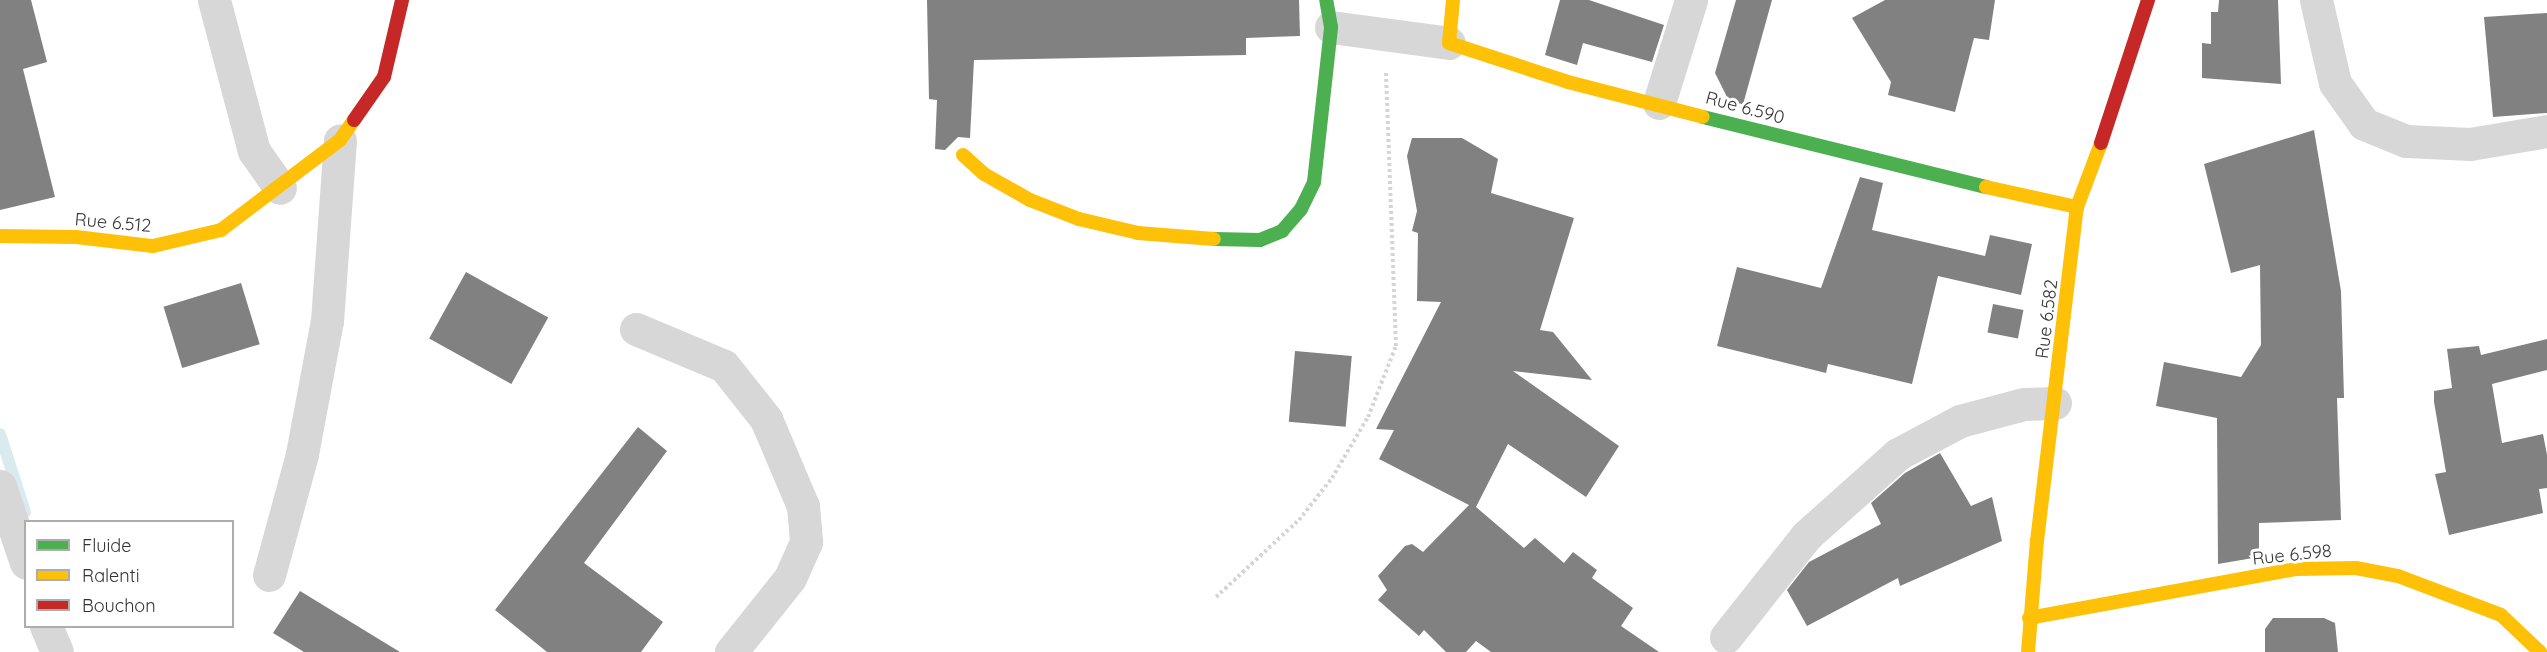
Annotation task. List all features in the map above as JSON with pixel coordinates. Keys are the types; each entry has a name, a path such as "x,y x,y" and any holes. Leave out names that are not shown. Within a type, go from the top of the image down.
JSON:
{"street":[{"path":"214,0 254,151 280,188"},
{"name":"Rue 6.512","path":"0,236 76,237 153,246 177,243 220,230 280,188 340,140 384,76 402,0"},
{"path":"963,155 984,174 1030,200 1079,219 1138,233 1193,239 1260,240 1282,231 1301,209 1314,182 1328,14 1386,33 1449,43 1453,0"},
{"path":"1659,103 1691,0"},
{"name":"Rue 6.582","path":"2028,652 2029,618 2077,207 2114,108 2148,0"},
{"path":"2316,0 2335,83 2364,124 2406,141 2469,144 2547,131"},
{"name":"Rue 6.590","path":"1449,43 1568,82 1659,103 1871,161 2077,207"},
{"path":"269,575 302,454 327,321 340,140"},
{"path":"636,328 724,366 766,419 803,506 806,542 790,578 731,652"},
{"path":"1726,637 1806,536 1898,454 1960,421 2024,404 2055,403"},
{"path":"0,486 24,556"},
{"name":"Rue 6.598","path":"2029,618 2297,569 2356,568 2398,576 2502,615 2540,652"},
{"path":"46,628 57,652"}],"path":[{"path":"1216,597 1299,520 1332,478 1368,417 1396,346 1386,33"}],"building":[{"path":"0,0 31,0 47,62 23,69 55,197 0,210"},
{"path":"927,0 1299,0 1300,36 1246,38 1246,55 974,60 970,138 958,137 945,150 935,149 937,100 929,99"},
{"path":"1560,0 1589,0 1664,25 1652,62 1583,43 1577,65 1545,55"},
{"path":"1736,0 1772,0 1742,108 1731,105 1715,73"},
{"path":"1885,0 1995,0 1989,40 1974,38 1955,112 1888,95 1891,82 1852,18"},
{"path":"2219,0 2278,0 2281,84 2202,78 2202,43 2211,44 2211,12 2218,12"},
{"path":"2547,13 2547,113 2493,117 2484,17"},
{"path":"2314,130 2341,291 2344,398 2337,398 2341,520 2259,523 2259,557 2218,564 2217,418 2156,406 2164,362 2241,377 2261,345 2260,265 2231,273 2204,164"},
{"path":"1412,138 1462,138 1498,159 1491,193 1574,218 1540,330 1553,332 1592,380 1513,371 1619,446 1586,497 1508,444 1476,507 1524,548 1535,538 1564,563 1573,552 1597,570 1592,578 1633,608 1621,626 1659,652 1491,652 1476,641 1466,652 1446,652 1424,630 1419,636 1378,600 1387,590 1378,576 1405,546 1412,544 1423,552 1469,505 1379,459 1394,430 1376,429 1441,302 1417,301 1418,233 1412,231 1417,211 1407,156"},
{"path":"1860,177 1883,183 1872,230 1985,256 1990,235 2032,244 2021,295 1938,276 1912,384 1828,364 1826,373 1717,346 1737,267 1821,288"},
{"path":"466,272 548,318 511,384 429,338"},
{"path":"241,283 260,344 182,368 164,307"},
{"path":"1993,304 2023,310 2018,338 1987,332"},
{"path":"2547,339 2547,370 2492,384 2502,443 2543,434 2547,455 2547,488 2539,489 2543,513 2449,535 2435,474 2446,472 2434,402 2434,391 2452,388 2447,349 2479,346 2481,355"},
{"path":"1295,351 1352,356 1346,427 1289,422"},
{"path":"638,427 667,451 584,563 663,622 641,652 547,652 495,610"},
{"path":"1940,453 1971,506 1992,497 2002,541 1900,586 1898,578 1807,626 1787,590 1809,562 1881,524 1871,503 1905,473"},
{"path":"300,591 400,652 304,652 273,633"},
{"path":"2273,618 2324,618 2335,623 2338,652 2265,652 2265,629"}],"waterway":[{"path":"0,434 25,512"}],"traffic: fast":[{"path":"1214,239 1260,240 1282,231 1301,209 1314,182 1331,27 1326,0"},
{"path":"1703,117 1986,187"}],"traffic: slow":[{"path":"1453,0 1449,43 1568,82 1703,117"},
{"path":"0,236 76,237 153,246 221,230 340,140 354,120"},
{"path":"2028,652 2037,541 2077,207 2101,143"},
{"path":"963,155 984,174 1030,200 1079,219 1138,233 1214,239"},
{"path":"1986,187 2077,207"},
{"path":"2029,618 2297,569 2356,568 2398,576 2501,615 2540,652"}],"traffic: jam":[{"path":"354,120 384,77 402,0"},
{"path":"2101,143 2148,0"}]}
